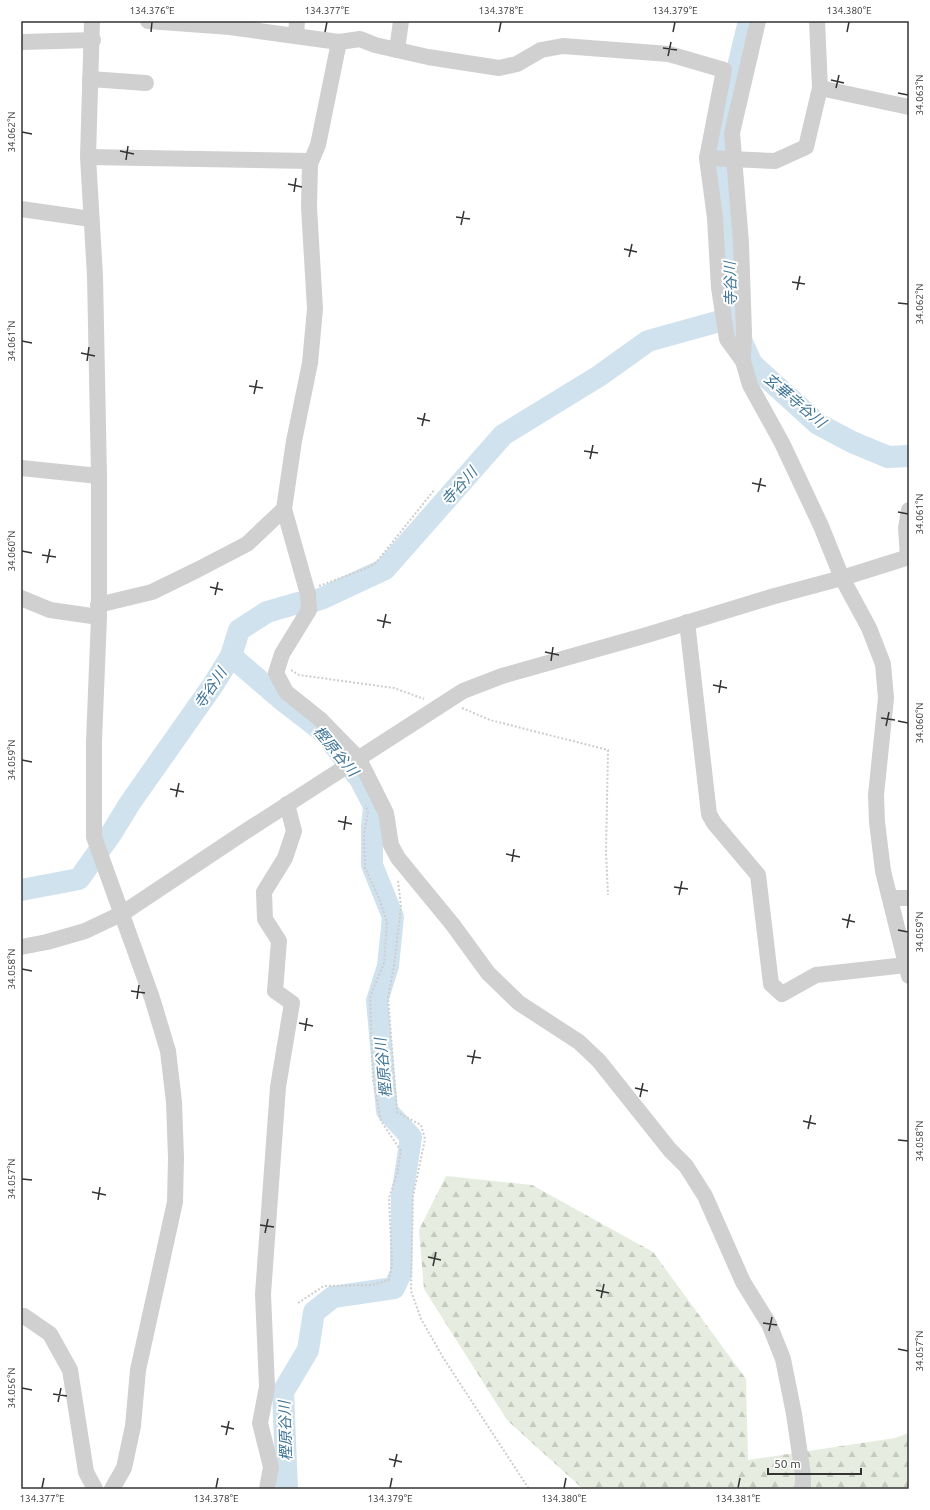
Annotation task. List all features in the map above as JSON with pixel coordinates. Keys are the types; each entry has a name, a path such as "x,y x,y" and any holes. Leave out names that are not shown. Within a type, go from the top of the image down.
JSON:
{"street":[{"path":"92,21 88,157 95,276 99,476 98,611 94,741 94,837 123,913 152,998 168,1051 174,1102 176,1158 175,1202 138,1370 133,1426 124,1468 112,1489"},
{"path":"148,21 230,27 296,28 339,42 360,39 375,45 451,62 499,68 517,64 541,50 563,46 669,54 724,70 707,158 715,218 719,288 723,320 727,339 743,361"},
{"path":"396,50 401,21"},
{"path":"687,622 709,814 714,823 758,875 771,984 782,994 816,975 907,970 891,898 883,871 878,822 876,795 886,698 883,664 869,628 842,578 821,526 782,443 750,385 743,361 744,333 741,243 732,133 758,21"},
{"path":"707,158 775,161 806,147 820,88 817,21"},
{"path":"21,42 92,40"},
{"path":"339,42 318,145 310,164 309,207 315,309 310,363 294,441 284,509 307,592 309,610 282,654 276,673 286,692 321,720 359,759 386,813 391,845 398,858 453,925 488,973 519,1003 580,1042 599,1061 670,1150 686,1166 705,1196 743,1282 769,1324 783,1358 802,1467 803,1489"},
{"path":"90,79 146,83"},
{"path":"820,88 909,107"},
{"path":"88,157 311,161"},
{"path":"21,209 92,218"},
{"path":"21,468 99,476"},
{"path":"21,598 50,610 98,611 152,592 247,544 284,509"},
{"path":"21,947 47,942 85,930 123,913 287,804 463,691 502,676 771,596 842,578 908,557 906,528 909,510"},
{"path":"267,1489 271,1467 260,1423 267,1387 263,1294 278,1087 292,1004 275,991 279,941 265,919 264,892 285,858 294,831 287,804"},
{"path":"891,898 909,898"},
{"path":"21,1316 24,1316 50,1334 70,1370 86,1472 95,1489"}],"path":[{"path":"307,592 375,564 435,489"},
{"path":"279,663 299,675 394,688 443,703 490,720 608,750 606,852 608,895"},
{"path":"298,1304 324,1286 372,1285 389,1280 392,1265 389,1198 397,1174 401,1151 381,1121 373,1080 370,997 384,963 387,922 379,898 365,868 364,834 368,812 364,800"},
{"path":"397,878 401,906 394,966 388,997 397,1112 421,1125 425,1139 413,1196 411,1291 421,1319 444,1359 529,1489"}],"green space":[{"path":"446,1176 532,1185 653,1252 746,1379 748,1460 895,1438 909,1433 909,1489 583,1489 507,1420 424,1289 419,1230"}],"waterway":[{"name":"寺谷川","path":"749,21 720,141 729,226 731,318 752,364 818,424 852,442 888,457 909,456"},
{"name":"寺谷川","path":"21,890 79,879 111,834 130,803 213,685 231,656 239,630 267,612 298,603 308,603 323,598 385,569 503,435 599,376 648,341 731,318"},
{"name":"樫原谷川","path":"231,656 281,699 325,733 360,779 374,806 372,827 372,865 393,917 388,966 377,1001 387,1111 411,1137 402,1196 401,1273 394,1288 333,1297 314,1312 308,1350 283,1392 287,1489"}],"water label":[{"name":"玄華寺谷川","path":"795,400"}]}
